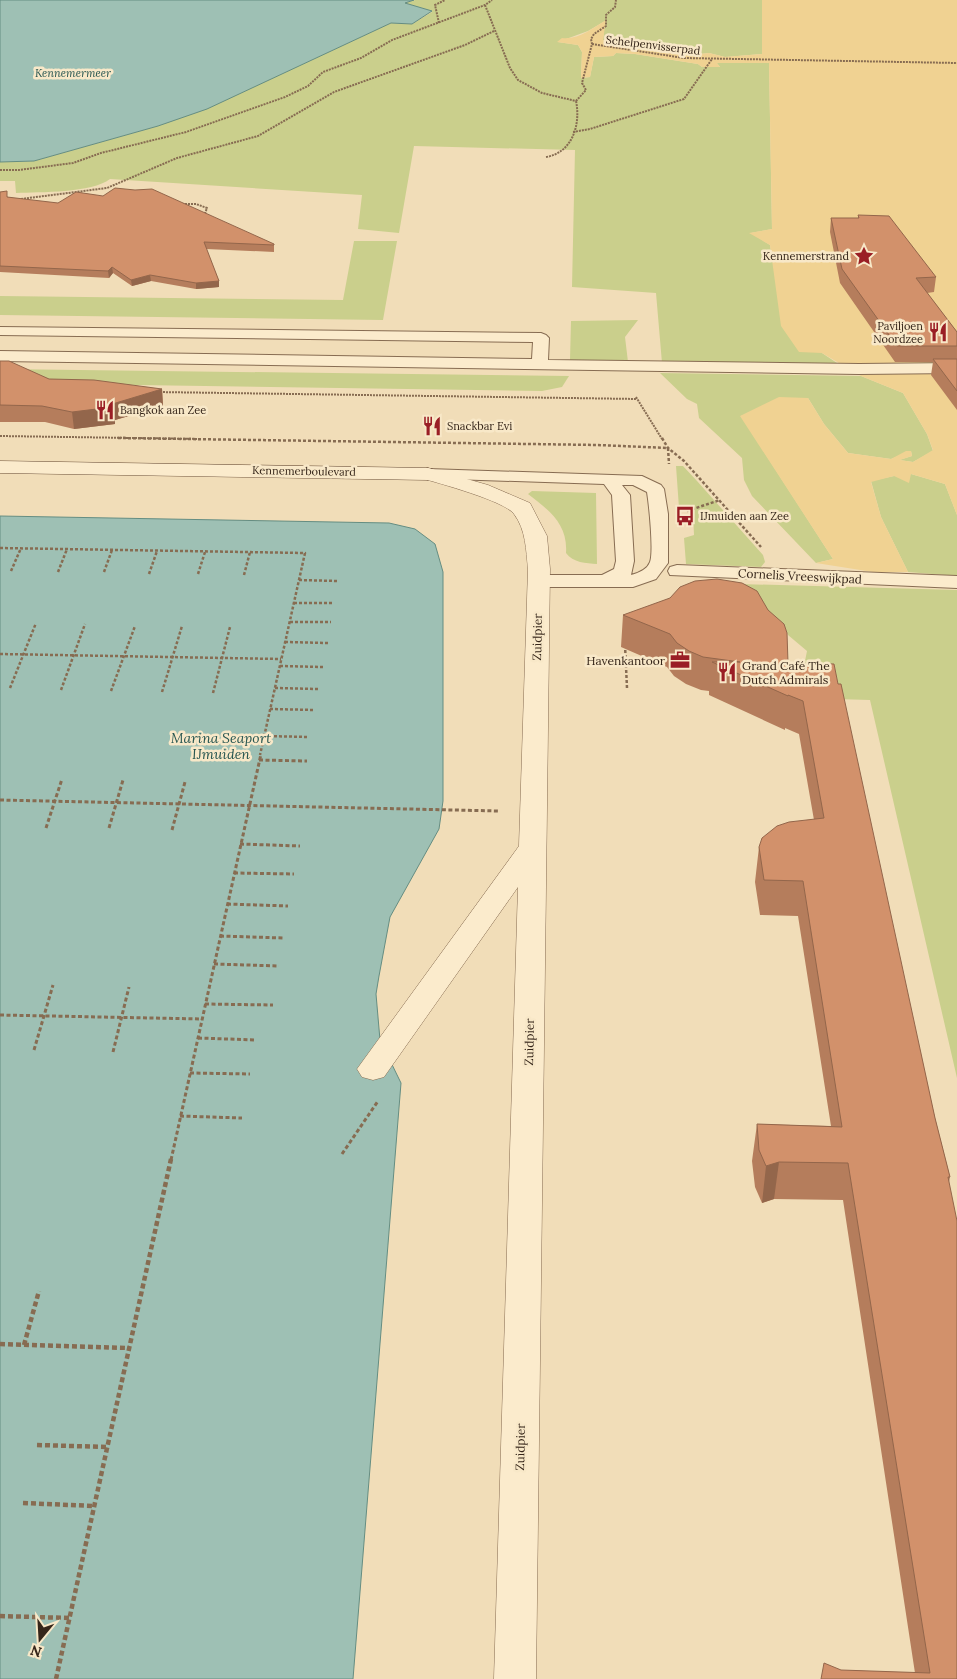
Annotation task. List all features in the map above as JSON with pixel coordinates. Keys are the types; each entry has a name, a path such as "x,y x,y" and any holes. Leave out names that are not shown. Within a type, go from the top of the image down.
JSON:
{"street":[{"name":"Kennemerboulevard","path":"0,466 428,474"},
{"name":"Zuidpier","path":"428,474 481,489 522,508 536,536 539,581 515,1679"},
{"path":"373,1069 533,846"}],"lane":[{"path":"0,331 541,338 540,364"},
{"path":"0,356 859,369 957,368"},
{"name":"Kennemerboulevard","path":"428,474 636,480 655,489 659,514 659,563 649,575 633,581 539,581"},
{"path":"604,582 623,572 625,562 621,495 609,479"},
{"name":"Cornelis Vreeswijkpad","path":"677,571 957,582"}],"path":[{"path":"439,23 435,5 445,0"},
{"path":"0,170 19,170 73,163 101,153 186,132 285,97 308,86 323,72 361,58 392,40 485,5 492,0"},
{"path":"576,101 586,90 582,83 592,44 591,39 594,34 606,26 606,15 615,7 616,0"},
{"path":"485,5 488,17 512,74 522,83 554,97 576,101"},
{"path":"20,199 107,188 177,158 258,136 334,92 465,45 494,31"},
{"name":"Schelpenvisserpad","path":"592,44 684,58 957,63"},
{"path":"573,132 590,129 684,99 712,59"},
{"path":"546,157 558,154 564,150 573,132 579,110 576,101"},
{"path":"175,205 196,204 207,208 206,215 200,217"},
{"path":"621,366 637,399 668,448 684,461 720,500 784,574"},
{"path":"198,392 201,386"},
{"path":"148,392 637,399"},
{"path":"0,436 598,445 668,448"},
{"path":"680,514 720,500"},
{"path":"0,548 305,553 56,1679"},
{"path":"11,571 21,548"},
{"path":"58,572 67,549"},
{"path":"104,572 112,550"},
{"path":"149,574 157,551"},
{"path":"198,574 204,552"},
{"path":"244,575 250,552"},
{"path":"299,580 338,581"},
{"path":"294,602 334,603"},
{"path":"290,622 331,622"},
{"path":"10,688 36,623"},
{"path":"61,690 85,624"},
{"path":"111,691 135,626"},
{"path":"162,692 182,626"},
{"path":"213,693 230,627"},
{"path":"625,640 627,688"},
{"path":"285,642 328,643"},
{"path":"0,654 281,659"},
{"path":"280,666 323,667"},
{"path":"275,688 318,689"},
{"path":"270,709 314,710"},
{"path":"264,736 309,737"},
{"path":"259,760 307,761"},
{"path":"46,828 62,779"},
{"path":"109,828 123,780"},
{"path":"172,830 185,782"},
{"path":"0,800 501,811"},
{"path":"240,844 300,846"},
{"path":"234,873 294,874"},
{"path":"227,904 288,906"},
{"path":"220,936 283,938"},
{"path":"214,964 279,966"},
{"path":"34,1050 53,985"},
{"path":"113,1052 130,987"},
{"path":"205,1004 273,1005"},
{"path":"0,1015 202,1019"},
{"path":"198,1038 256,1040"},
{"path":"190,1073 250,1074"},
{"path":"180,1116 242,1118"},
{"path":"24,1345 39,1291"},
{"path":"0,1344 129,1348"},
{"path":"37,1445 107,1447"},
{"path":"22,1503 94,1506"},
{"path":"0,1616 69,1618"}],"green space":[{"path":"415,0 762,0 762,54 725,57 709,53 691,55 685,50 665,48 661,52 609,45 603,40 605,21 588,31 558,42 578,45 582,52 581,78 590,77 594,57 613,56 616,53 635,54 698,64 702,67 720,67 716,62 769,63 772,229 751,233 770,245 774,268 822,353 843,367 662,363 656,293 572,287 575,150 414,146 399,233 358,229 362,195 110,179 102,184 79,189 16,193 15,181 0,181 0,162 34,161 158,126 207,108 391,23 412,24 432,12 404,3"},
{"path":"354,241 397,241 383,320 0,315 0,296 343,300"},
{"path":"638,320 625,337 628,362 570,360 571,321"},
{"path":"0,369 569,376 562,387 542,391 0,383"},
{"path":"660,373 861,376 903,393 927,434 933,451 913,462 899,460 912,456 911,451 891,459 848,453 824,424 808,398 741,416 833,559 816,563 752,496 744,480 742,458 699,418 697,404 687,399"},
{"path":"676,466 683,466 763,555 765,562 761,567 686,564 684,538 694,535 693,514 679,508"},
{"path":"911,474 945,484 957,515 957,576 908,572 881,517 871,481"},
{"path":"532,491 596,493 597,564 580,562 572,559 566,553 564,534 560,526 550,512 528,494"},
{"path":"704,583 957,590 957,1078 870,700 835,699 804,666 807,651 788,635 784,626"}],"sand":[{"name":"Kennemerstrand","path":"762,0 957,0 957,515 945,484 911,474 909,483 894,476 871,482 881,517 908,572 873,572 816,563 833,559 740,416 779,397 808,398 824,424 848,453 891,459 906,451 911,451 912,456 900,460 913,462 933,450 927,434 903,393 861,376 822,353 799,352 781,326 770,245 749,233 772,229 769,63 717,63 720,67 702,67 698,64 635,54 616,53 613,56 594,57 590,77 581,78 582,52 578,45 557,42 562,38 580,35 606,20 603,40 609,45 660,52 665,48 685,50 691,55 709,53 725,57 762,54"}],"water":[{"name":"Kennemermeer","path":"0,0 414,0 405,3 432,11 412,24 391,23 207,109 158,126 34,161 0,162"},
{"name":"Marina Seaport IJmuiden","path":"0,516 389,523 415,529 435,544 443,572 443,801 439,829 390,917 376,994 380,1040 401,1083 353,1679 0,1679"}],"building":[{"path":"115,188 152,189 274,245 204,242 219,281 196,283 150,275 131,280 112,267 108,271 0,266 0,192 7,191 7,197 58,203 76,192 103,196"},
{"path":"858,215 889,216 936,277 916,278 957,332 957,346 897,346 842,269 831,218 859,218"},
{"path":"933,359 957,359 957,391"},
{"path":"0,361 9,361 49,379 94,380 162,389 109,405 113,407 72,412 42,406 0,405"},
{"path":"717,579 742,583 757,591 768,610 784,624 787,633 788,663 834,664 838,684 841,684 935,1118 950,1177 948,1177 957,1221 957,1679 821,1679 824,1663 841,1670 930,1673 848,1163 779,1162 766,1166 759,1150 757,1124 842,1127 803,881 764,880 759,847 762,838 777,826 789,822 824,818 803,701 712,662 740,662 703,657 677,643 670,634 623,615 670,598 680,587 695,581"}],"place":[{"name":"Kennemerstrand","path":"864,256"},
{"name":"Paviljoen Noordzee","path":"938,332"},
{"name":"Bangkok aan Zee","path":"105,410"},
{"name":"Snackbar Evi","path":"432,426"},
{"name":"IJmuiden aan Zee","path":"685,516"},
{"name":"Havenkantoor","path":"680,660"},
{"name":"Grand Café The Dutch Admirals","path":"727,672"}]}
